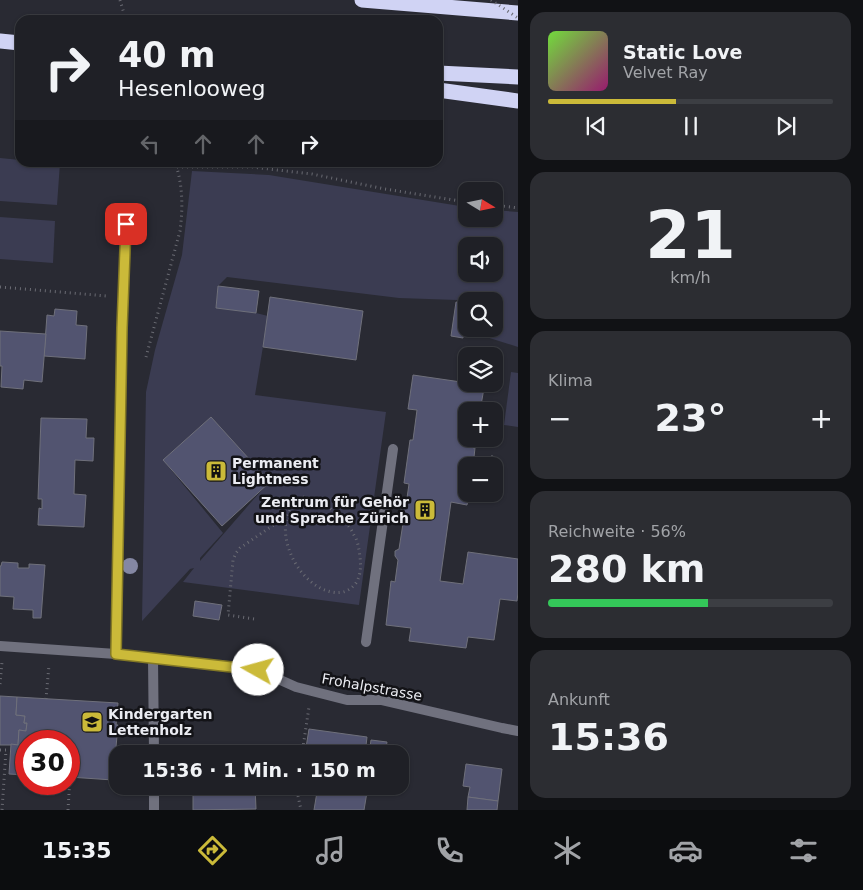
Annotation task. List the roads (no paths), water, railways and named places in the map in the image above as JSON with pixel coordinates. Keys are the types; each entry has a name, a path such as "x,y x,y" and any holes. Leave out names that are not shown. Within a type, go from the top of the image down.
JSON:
{"highway":[{"path":"362,0 518,13"},
{"path":"0,41 15,42"},
{"path":"443,73 518,77"},
{"path":"443,91 518,101"}],"street":[{"path":"116,654 126,224"},
{"path":"366,642 393,449"},
{"name":"Frohalpstrasse","path":"0,646 116,654 258,670 296,687 347,700 381,700 518,730"},
{"path":"154,658 154,745"},
{"path":"154,795 154,810"}],"place":[{"name":"Permanent Lightness","path":"216,471"},
{"name":"Zentrum für Gehör und Sprache Zürich","path":"425,510"},
{"name":"Kindergarten Lettenholz","path":"92,722"}]}
